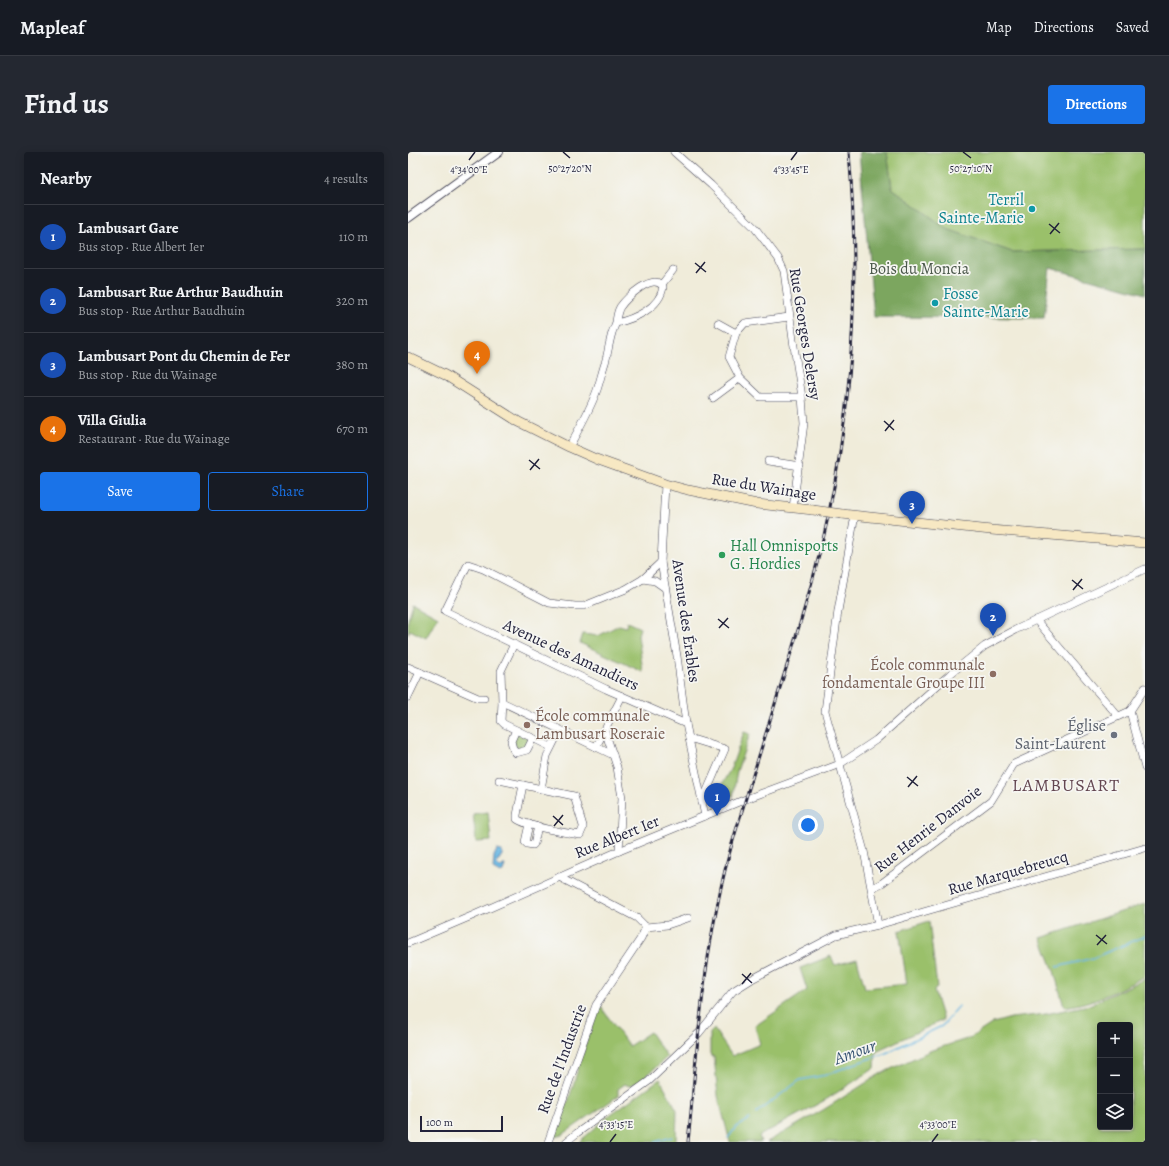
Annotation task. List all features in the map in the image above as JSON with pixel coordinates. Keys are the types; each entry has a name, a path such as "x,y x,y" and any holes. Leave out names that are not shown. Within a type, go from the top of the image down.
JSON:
{"main road":[{"name":"Rue du Wainage","path":"408,357 445,375 519,422 569,447 596,459 665,484 688,490 756,504 842,514 991,530 1145,543"}],"street":[{"path":"408,218 499,152"},
{"name":"Rue Georges Delersy","path":"674,152 711,185 755,228 778,258 784,271 802,397 804,424 794,508"},
{"path":"616,322 628,320 647,310 662,292 664,287 662,284 672,270"},
{"path":"569,447 597,390 612,331 620,308 633,293 651,283 658,282 662,284"},
{"path":"790,318 745,324 736,333 729,357 740,378 760,397 802,397"},
{"path":"718,323 736,333"},
{"path":"713,398 740,378"},
{"path":"768,461 800,466"},
{"name":"Avenue des Érables","path":"665,484 661,562 677,656 686,724 705,816"},
{"path":"856,515 838,611 824,711 864,851 878,926"},
{"path":"643,579 661,562"},
{"name":"Avenue des Amandiers","path":"643,579 626,589 584,606 575,606 549,603 483,569 468,564 445,611 622,696 686,724"},
{"name":"Rue Albert Ier","path":"408,943 619,851 840,764 876,740 949,675 977,652 995,640 1145,569"},
{"path":"643,579 655,581 665,588"},
{"path":"1036,620 1118,716"},
{"path":"514,644 501,671 501,721 504,724 551,747"},
{"path":"408,667 478,698 484,698"},
{"path":"408,697 420,672"},
{"path":"1145,688 1130,711 1145,768"},
{"path":"596,747 622,696"},
{"path":"502,702 613,755"},
{"name":"Rue Henrie Danvoie","path":"872,888 882,883 991,801 1014,764 1130,711"},
{"path":"516,730 511,741 513,749 516,753 527,750 533,738"},
{"path":"541,789 547,756 560,730"},
{"path":"605,731 617,767 622,798 619,851"},
{"path":"689,738 725,750 702,802"},
{"path":"500,780 574,796 583,828 580,835 520,822 516,817 523,785"},
{"path":"529,824 525,842 526,844 534,844 538,826"},
{"name":"Rue Marquebreucq","path":"566,1142 649,1081 699,1033 733,991 752,979 836,935 878,926 1145,848"},
{"path":"559,877 637,918 646,927 667,925 688,918"},
{"name":"Rue de l'Industrie","path":"548,1142 596,1005 637,944 646,927"}],"green space":[{"name":"Bois du Moncia","path":"859,152 887,152 892,188 947,229 1012,252 1145,249 1145,294 1050,268 1044,318 874,317"},
{"name":"Terril Sainte-Marie","path":"887,152 1145,152 1145,249 1012,252 947,229 892,188"},
{"path":"413,603 438,617 426,638 410,630 408,634 408,620"},
{"path":"627,622 640,628 638,635 643,672 580,643 583,634 598,636 619,625 626,627"},
{"path":"744,732 750,734 737,771 733,796 718,791 731,768"},
{"path":"517,733 530,739 526,747 518,751 513,741"},
{"path":"488,812 491,841 476,842 473,814"},
{"path":"1145,904 1145,976 1116,991 1096,999 1064,1007 1054,971 1041,938"},
{"path":"929,921 937,987 934,991 943,1020 876,1051 875,1068 827,1099 759,1136 761,1142 730,1142 718,1096 714,1057 710,1055 710,1033 714,1029 732,1056 760,1044 755,1026 807,990 800,968 831,956 835,965 857,959 865,988 907,984 899,931"},
{"path":"1145,979 1145,1142 767,1142 823,1110 880,1074 932,1050 970,1038 993,1023 1011,1018 1046,1014 1089,1005"},
{"path":"601,1007 629,1046 650,1032 667,1057 641,1081 629,1086 625,1084 618,1089 618,1096 562,1135 554,1137 568,1102 589,1033"},
{"path":"660,1079 677,1110 676,1142 579,1142 611,1114"}],"water":[{"path":"497,850 502,851 502,855 496,864 501,868 505,865 503,872 500,873 493,869 494,856"}],"waterway":[{"name":"Amour","path":"1057,967 1093,958 1145,936"},
{"name":"Amour","path":"756,1113 800,1080 826,1075 886,1053 942,1026 959,1006"},
{"name":"Amour","path":"728,1138 736,1127 750,1119"},
{"name":"Amour","path":"655,1142 672,1137"}],"railway":[{"path":"688,1142 703,994 711,936 721,887 734,837 800,625 815,571 834,488 842,440 848,392 854,296 854,248 849,152"}],"place":[{"name":"Terril Sainte-Marie","path":"1032,209"},
{"name":"Fosse Sainte-Marie","path":"935,303"},
{"name":"Villa Giulia","path":"477,374"},
{"name":"Lambusart Pont du Chemin de Fer","path":"912,524"},
{"name":"Hall Omnisports G. Hordies","path":"722,555"},
{"name":"Lambusart Rue Arthur Baudhuin","path":"993,636"},
{"name":"École communale fondamentale Groupe III","path":"993,674"},
{"name":"École communale Lambusart Roseraie","path":"527,725"},
{"name":"Église Saint-Laurent","path":"1114,735"},
{"name":"Lambusart Gare","path":"717,816"}],"district":[{"name":"LAMBUSART","path":"1066,785"}]}
